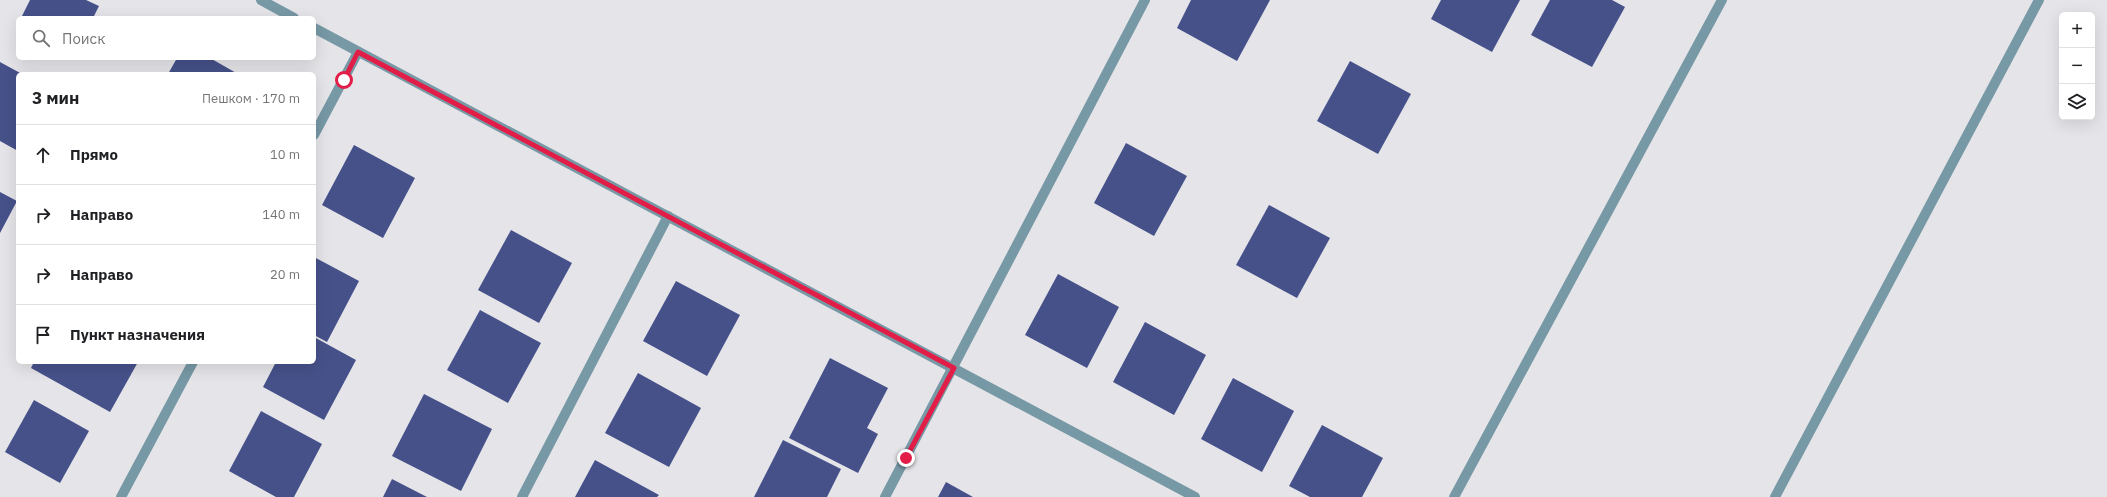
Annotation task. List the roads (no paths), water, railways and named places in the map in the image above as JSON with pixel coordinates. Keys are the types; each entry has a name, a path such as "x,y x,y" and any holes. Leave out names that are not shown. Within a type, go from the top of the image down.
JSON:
{"street":[{"path":"261,0 290,16"},
{"path":"885,497 954,368 1145,0"},
{"path":"1454,497 1722,0"},
{"path":"1775,497 2039,0"},
{"path":"316,29 1195,497"},
{"path":"316,131 358,52"},
{"path":"522,497 668,216"},
{"path":"121,497 192,364"}]}
